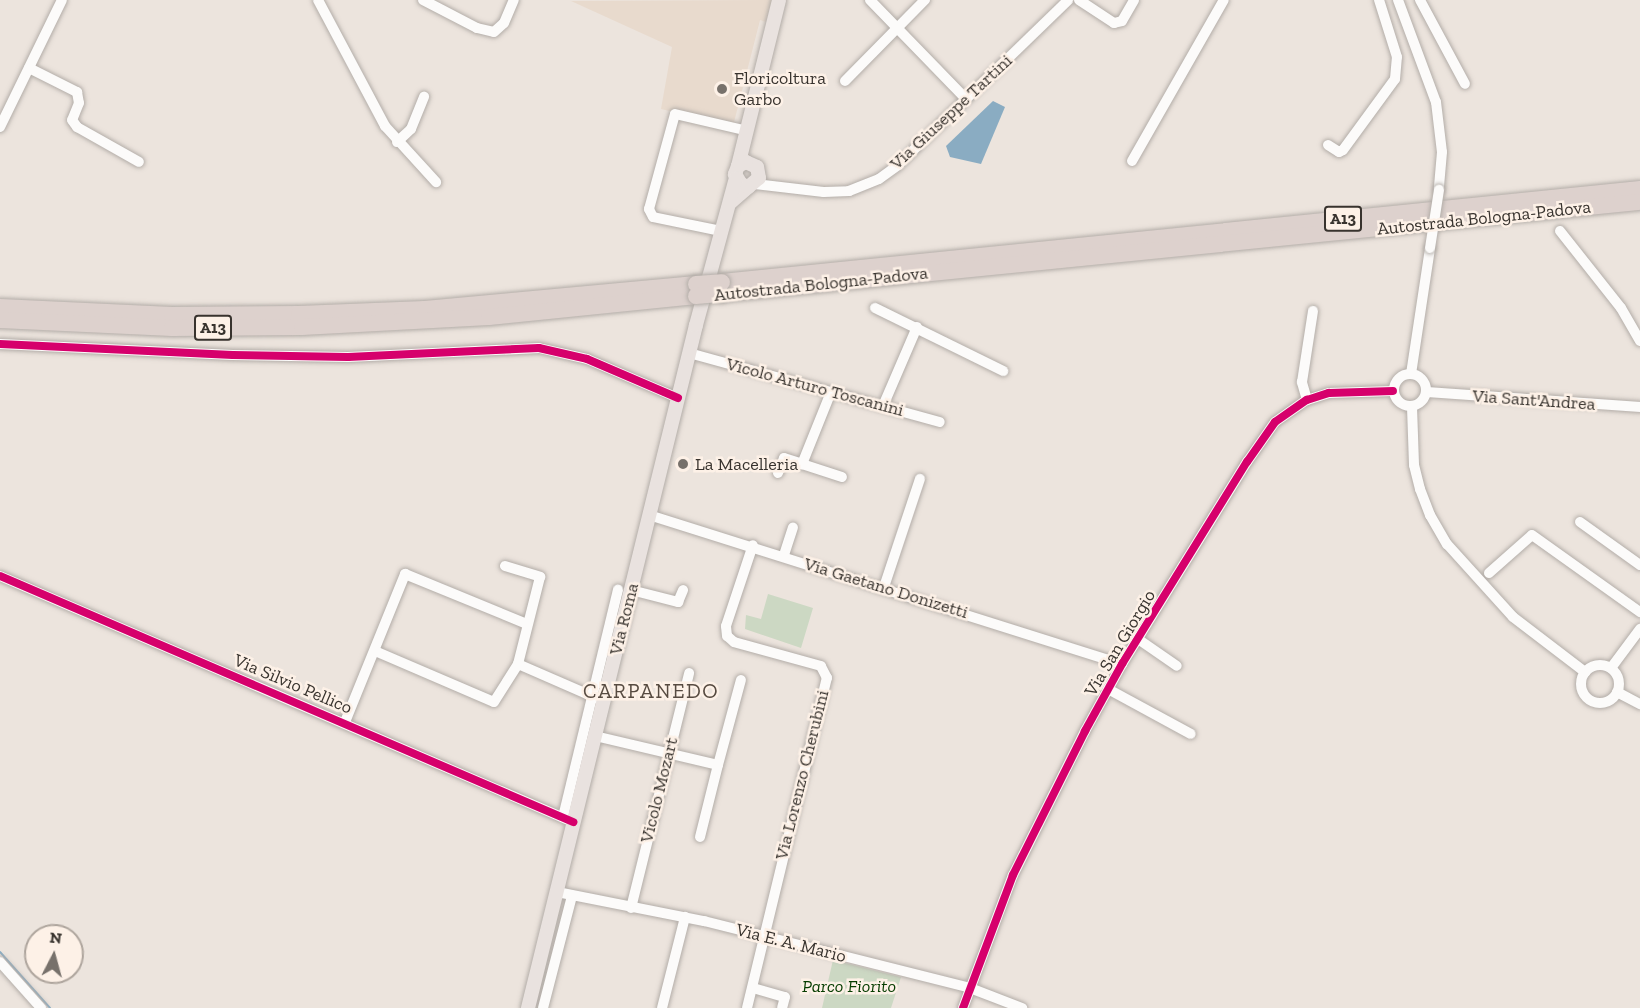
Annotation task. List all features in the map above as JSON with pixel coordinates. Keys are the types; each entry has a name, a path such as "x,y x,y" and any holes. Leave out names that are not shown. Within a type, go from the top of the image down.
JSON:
{"highway":[{"name":"Autostrada Bologna-Padova","path":"722,288 1046,249 1640,189"},
{"name":"Autostrada Bologna-Padova","path":"0,307 172,315 425,309 722,288 1640,202"},
{"name":"Autostrada Bologna-Padova","path":"0,320 172,328 302,327 489,317 696,290"}],"main road":[{"name":"Via Roma","path":"528,1008 556,892 568,819 595,736 598,699 624,590 649,515 728,206 744,179 748,134 779,0"},
{"name":"Via Roma","path":"748,134 756,167"},
{"path":"744,179 756,167"},
{"path":"744,179 756,167"}],"street":[{"path":"0,127 62,0"},
{"path":"318,0 376,110 397,142 436,182"},
{"path":"428,1 477,28 494,32 504,24 514,0"},
{"path":"870,0 966,99"},
{"path":"845,81 925,0"},
{"name":"Via Giuseppe Tartini","path":"744,179 824,192 862,188 898,165 1068,0"},
{"path":"1079,0 1114,24 1122,21 1134,0"},
{"path":"1132,161 1224,0"},
{"path":"1328,145 1339,152 1343,150 1395,79 1397,57 1379,0"},
{"path":"1398,0 1437,109 1442,152 1439,190 1411,374"},
{"path":"1420,0 1465,84"},
{"path":"29,68 78,92 79,103 72,120 77,127 139,162"},
{"path":"397,142 411,129 424,97"},
{"path":"721,231 653,217 649,209 675,114 748,134"},
{"name":"Via Giuseppe Tartini","path":"756,167 782,186"},
{"path":"1560,231 1622,308 1640,341"},
{"path":"876,308 1003,371"},
{"path":"1307,400 1302,374 1313,311"},
{"path":"883,405 917,327"},
{"path":"0,344 233,356 348,357 459,351 560,350 678,398"},
{"name":"Vicolo Arturo Toscanini","path":"689,353 940,422"},
{"path":"1411,374 1423,380 1427,392 1422,402 1412,407 1401,405 1394,391 1397,380 1411,374"},
{"name":"Via San Giorgio","path":"963,1008 1013,875 1108,689 1262,441 1275,423 1307,400 1329,393 1394,391"},
{"path":"802,464 831,392"},
{"name":"Via Sant'Andrea","path":"1427,392 1640,407"},
{"path":"1412,407 1414,465 1420,489 1430,516 1447,544 1513,616 1585,672"},
{"path":"778,473 784,458 842,477"},
{"path":"884,587 920,479"},
{"name":"Via Gaetano Donizetti","path":"649,515 753,545 1122,664"},
{"path":"1580,522 1640,565"},
{"path":"784,555 793,527"},
{"path":"1489,573 1532,535 1640,612"},
{"name":"Via Lorenzo Cherubini","path":"753,545 726,626 727,636 734,642 821,666 827,678 764,936"},
{"path":"375,651 494,702 518,664 540,577 505,566"},
{"path":"345,722 405,574 527,624"},
{"name":"Via Silvio Pellico","path":"0,576 568,819"},
{"path":"624,590 678,602 683,590"},
{"path":"1611,668 1640,629"},
{"name":"Via San Giorgio","path":"1138,639 1177,666"},
{"path":"518,664 598,699"},
{"path":"1600,664 1611,668 1619,679 1617,692 1608,701 1590,700 1581,684 1585,672 1600,664"},
{"name":"Vicolo Mozart","path":"631,908 688,673"},
{"path":"700,837 741,680"},
{"path":"1108,689 1191,734"},
{"path":"1617,692 1640,704"},
{"name":"Via Roma","path":"568,819 598,699"},
{"path":"595,736 718,765"},
{"name":"Via E. A. Mario","path":"556,892 685,917 764,936 970,988 1022,1008"},
{"path":"543,1008 572,896"},
{"path":"662,1008 685,917"},
{"path":"747,1008 764,936"},
{"path":"0,962 36,1006"},
{"path":"753,988 784,997 782,1008"}],"shaded area":[{"path":"772,0 766,22 760,20 733,126 661,109 672,47 571,1"}],"green space":[{"path":"768,594 813,608 801,648 745,629 746,615 761,619"},
{"name":"Parco Fiorito","path":"833,960 901,977 891,1008 822,1008"}],"water":[{"path":"993,101 1005,107 981,164 950,157 946,146"}],"waterway":[{"path":"0,952 50,1008"}],"cycle path":[{"path":"0,344 233,355 348,357 539,348 587,359 678,398"},
{"path":"963,1008 1013,875 1085,731 1122,664 1247,462 1275,422 1307,400 1329,393 1393,391"},
{"path":"0,576 573,822"}],"place":[{"name":"Floricoltura Garbo","path":"722,89"},
{"name":"La Macelleria","path":"683,464"}],"district":[{"name":"CARPANEDO","path":"651,691"}]}
